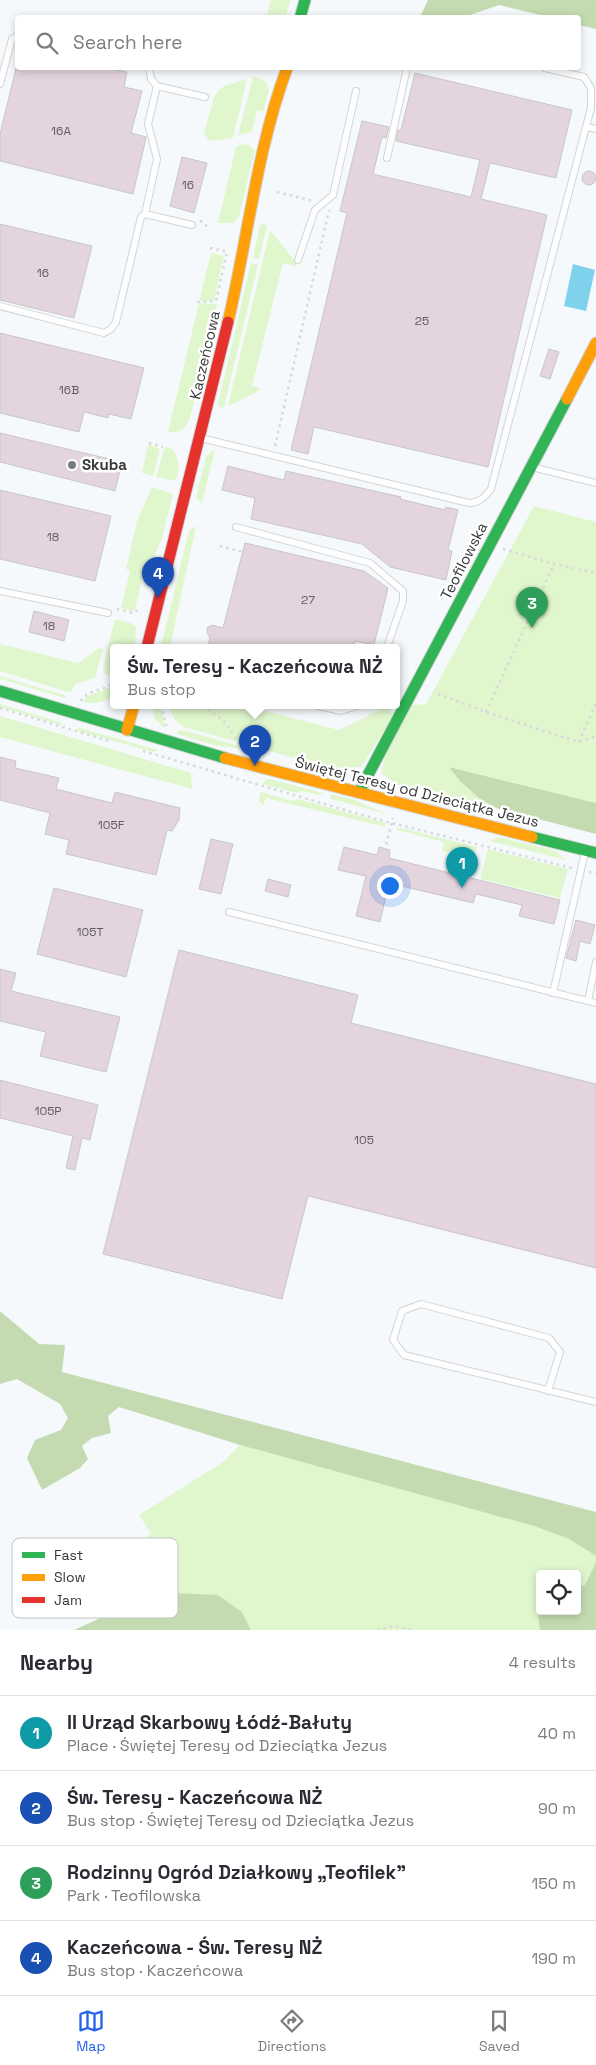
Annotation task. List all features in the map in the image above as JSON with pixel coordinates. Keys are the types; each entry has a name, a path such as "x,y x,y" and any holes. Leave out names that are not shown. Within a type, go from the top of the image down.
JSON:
{"street":[{"path":"301,15 304,0"},
{"name":"Kaczeńcowa","path":"148,644 177,519 200,438 242,264 259,171 278,92 286,70"},
{"name":"Teofilowska","path":"359,792 596,343"},
{"name":"Świętej Teresy od Dzieciątka Jezus","path":"0,691 247,764 591,852"},
{"path":"127,730 133,709"}],"lane":[{"path":"0,84 12,39 15,37"},
{"path":"149,70 151,79 157,86 205,97"},
{"path":"388,158 407,70"},
{"path":"200,438 469,503 475,503 484,497 490,489 592,99 590,88 584,77 554,70"},
{"path":"0,306 104,333 112,329 116,322 141,217 145,214 157,158 148,124 157,86"},
{"path":"298,260 315,210 333,195 356,91"},
{"path":"586,127 596,129"},
{"path":"145,214 192,225"},
{"path":"531,466 596,483"},
{"path":"236,527 370,563 403,592 403,601 388,644"},
{"path":"0,591 108,613"},
{"path":"332,709 341,711 347,709"},
{"path":"553,993 582,870 591,852"},
{"path":"229,912 596,1003"},
{"path":"588,1001 596,962"},
{"path":"548,1390 560,1352 549,1338 421,1304 402,1311 393,1340 404,1355 596,1402"}],"path":[{"path":"273,455 330,205 277,192"},
{"path":"197,302 216,301 229,252 210,248"},
{"path":"149,443 162,447"},
{"path":"490,543 508,552 596,573"},
{"path":"220,546 243,552"},
{"path":"486,712 554,564"},
{"path":"115,608 131,613 137,610"},
{"path":"80,703 87,694 110,686"},
{"path":"438,694 486,712 579,742 596,736"},
{"path":"579,742 596,703"},
{"path":"0,708 115,743"},
{"path":"162,709 166,719 166,730"},
{"path":"208,709 226,723 239,744"},
{"path":"141,751 391,822 596,874"},
{"path":"382,857 393,818"},
{"path":"380,1629 394,1626 412,1630"}],"green space":[{"path":"271,0 290,0 286,15 267,15"},
{"path":"428,0 596,0 596,29 581,25 581,15 541,15 499,5 470,15 421,15"},
{"path":"253,77 267,82 269,90 263,112 257,110 252,132 238,135"},
{"path":"247,79 233,138 210,141 204,134 214,97 224,86"},
{"path":"243,144 249,145 255,150 239,217 234,223 218,223 236,147"},
{"path":"264,224 267,227 259,259 253,258 260,225"},
{"path":"270,230 296,262 296,266 283,263 252,386 260,388 259,391 228,406"},
{"path":"211,253 224,256 214,301 199,301"},
{"path":"251,263 258,265 224,407 220,408 218,404"},
{"path":"199,303 217,304 190,418 187,425 182,429 176,432 168,432"},
{"path":"148,444 160,449 153,476 142,473"},
{"path":"165,446 174,451 178,460 178,471 175,481 156,477"},
{"path":"215,449 202,504 196,497 206,456"},
{"path":"152,487 173,494 162,538 148,571 144,571 135,609 132,611 121,608 130,571 126,569 137,521"},
{"path":"534,506 596,522 596,803 450,767 472,791 499,809 398,785 381,773 386,751 412,705 426,704"},
{"path":"196,526 171,644 162,644 162,642 189,530"},
{"path":"115,619 131,623 136,627 135,644 110,644 110,676 104,674 103,668"},
{"path":"0,644 78,663 99,648 103,649 95,678 76,684 68,692 0,671"},
{"path":"0,676 64,695 68,699 0,679"},
{"path":"110,687 110,698 106,700 91,703 83,702 87,696"},
{"path":"0,704 62,723 61,725 0,707"},
{"path":"153,709 160,709 164,720 164,728 155,719"},
{"path":"170,709 257,709 339,730 381,709 388,709 395,714 361,767 333,769 184,727 175,720"},
{"path":"0,716 191,773 192,789 0,737"},
{"path":"76,727 158,750 153,752 78,731"},
{"path":"182,730 247,749 217,746 177,734 177,732"},
{"path":"449,767 596,803 596,834 499,809 480,799 460,781"},
{"path":"270,779 323,793 319,795 302,791 296,793 262,784"},
{"path":"260,792 292,801 298,799 386,823 385,827 266,798 263,806 259,801"},
{"path":"330,794 352,799 387,814 331,799"},
{"path":"397,827 477,847 474,854 468,858 462,856 462,853 450,850 448,853 442,851 444,842 397,830"},
{"path":"499,837 556,851 566,860 490,841"},
{"path":"488,849 568,869 560,898 480,879"},
{"path":"0,1311 39,1344 65,1345 62,1372 596,1512 596,1556 569,1539 534,1526 240,1445 119,1407 108,1416 111,1433 92,1438 82,1446 88,1459 80,1468 42,1490 27,1458 35,1440 61,1430 68,1418 60,1404 17,1379 0,1384"},
{"path":"240,1445 534,1526 569,1539 596,1556 596,1562 585,1585 581,1586 581,1570 536,1570 536,1615 538,1615 540,1630 251,1630 242,1612 218,1595 178,1593 178,1538 145,1538 151,1534 139,1515 223,1462"},
{"path":"596,1562 596,1630 540,1630 538,1615 581,1615 581,1586 585,1585"},
{"path":"178,1593 218,1595 242,1612 251,1630 74,1630 100,1618 178,1618"}],"water":[{"path":"573,264 595,270 586,311 564,306"}],"building":[{"path":"16,70 117,70 127,72 124,87 142,91 131,133 146,137 133,194 0,161 0,134"},
{"path":"415,73 572,110 556,178 490,163 481,199 547,215 488,467 314,427 308,454 291,450 347,213 340,211 362,121 389,127 386,138 382,137 373,174 471,197 480,160 396,141 398,130 401,130"},
{"path":"182,157 207,163 194,213 170,206"},
{"path":"586,171 592,171 596,178 592,185 586,185 582,181 582,175"},
{"path":"0,224 92,246 74,318 0,300"},
{"path":"0,333 144,368 131,419 109,414 108,418 84,412 79,432 0,413"},
{"path":"549,349 559,352 550,379 540,376"},
{"path":"0,433 122,462 115,491 0,462"},
{"path":"228,466 284,480 286,471 401,497 400,499 445,510 446,507 458,510 448,550 452,551 446,580 390,567 362,544 251,519 255,498 222,490"},
{"path":"0,490 111,516 95,581 0,559"},
{"path":"245,543 364,571 388,588 374,644 355,641 354,644 209,644 210,638 207,628 212,625 223,628"},
{"path":"34,611 69,620 64,641 29,632"},
{"path":"0,757 16,761 15,768 59,778 56,789 112,803 115,792 180,808 179,820 172,831 167,830 156,875 66,854 69,840 45,834 50,813 0,800"},
{"path":"211,839 233,844 221,894 199,889"},
{"path":"344,847 377,855 379,847 390,850 389,858 560,900 554,924 519,916 522,905 476,894 473,903 389,883 380,922 356,916 366,876 338,870"},
{"path":"268,879 291,885 288,897 265,891"},
{"path":"54,888 143,910 126,977 37,954"},
{"path":"576,920 595,925 590,944 580,941 576,961 566,958"},
{"path":"179,950 358,995 351,1023 596,1084 596,1268 308,1196 282,1299 103,1254"},
{"path":"0,969 16,973 11,991 120,1017 106,1072 40,1056 46,1032 0,1021"},
{"path":"0,1080 98,1105 90,1140 82,1138 75,1170 66,1168 73,1136 0,1118"}],"traffic: fast":[{"path":"301,15 305,0"},
{"path":"359,792 567,399"},
{"path":"0,691 225,758"},
{"path":"532,837 596,853"}],"traffic: slow":[{"path":"228,322 260,162 286,70"},
{"path":"567,399 596,343"},
{"path":"127,730 133,709"},
{"path":"225,758 532,837"}],"traffic: jam":[{"path":"148,644 228,322"}],"place":[{"name":"Skuba","path":"72,465"},
{"name":"Kaczeńcowa - Św. Teresy NŻ","path":"158,598"},
{"name":"Rodzinny Ogród Działkowy „Teofilek”","path":"532,628"},
{"name":"Św. Teresy - Kaczeńcowa NŻ","path":"255,766"},
{"name":"II Urząd Skarbowy Łódź-Bałuty","path":"462,888"}]}
